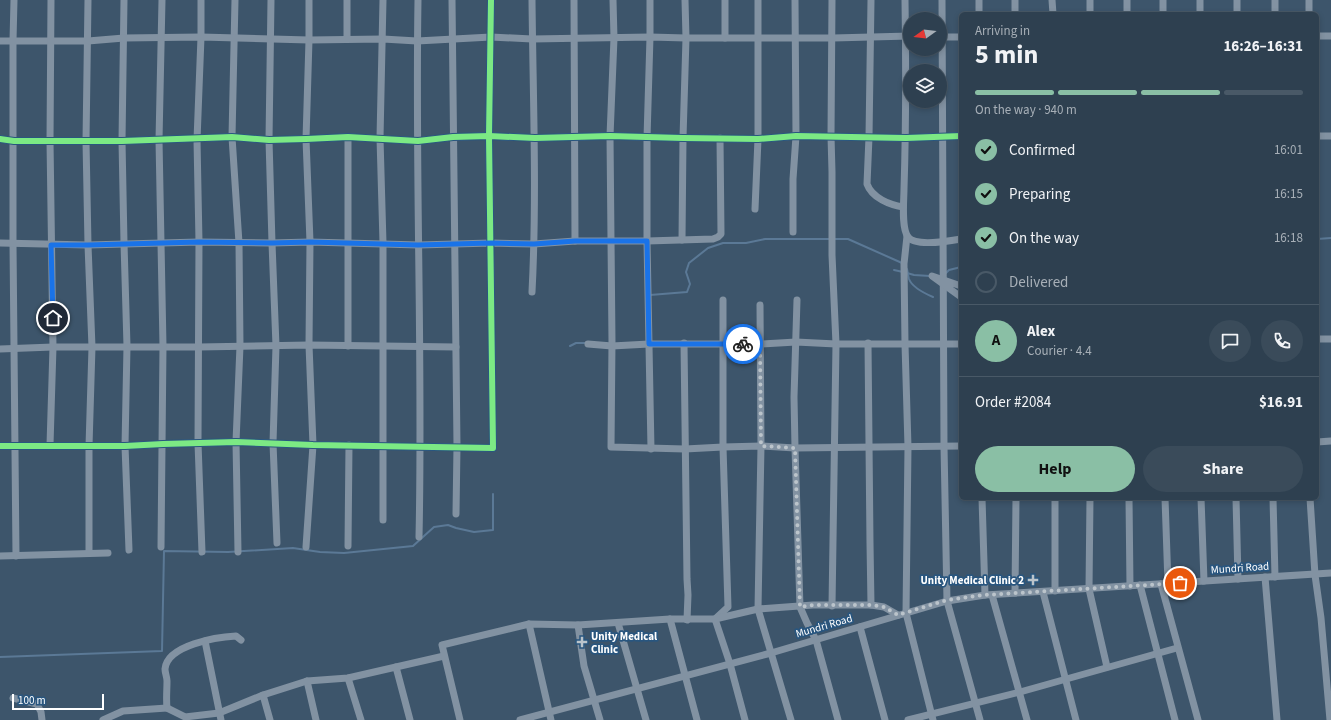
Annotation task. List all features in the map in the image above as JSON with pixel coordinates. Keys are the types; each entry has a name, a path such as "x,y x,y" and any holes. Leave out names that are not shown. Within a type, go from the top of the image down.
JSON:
{"street":[{"path":"14,0 13,243 16,556"},
{"path":"50,445 53,347 50,141 51,0"},
{"path":"88,0 86,141 92,347 89,446 89,552"},
{"path":"124,0 122,142 128,346 125,446 129,550"},
{"path":"161,547 164,346 159,140 162,0"},
{"path":"201,0 197,140 199,242 198,443 202,552"},
{"path":"235,0 232,138 239,243 240,346 236,442 238,552"},
{"path":"271,0 269,140 276,346 273,443 277,544"},
{"path":"306,547 313,446 309,345 310,242 306,139 309,0"},
{"path":"347,0 347,39"},
{"path":"383,0 380,138 384,346 382,446 383,520"},
{"path":"418,0 418,245 421,447 419,537"},
{"path":"452,0 457,446 456,514"},
{"path":"0,446 125,446 236,442 313,446 457,446 493,448 489,136 491,0"},
{"path":"532,0 535,138 532,292"},
{"path":"574,0 575,241"},
{"path":"613,0 614,38 610,136 612,346 611,447 685,449 723,446 795,448 959,446"},
{"path":"650,0 647,138 647,241 651,449"},
{"path":"682,240 686,38 685,0"},
{"path":"725,0 725,38"},
{"path":"755,210 758,139 758,0"},
{"path":"793,232 793,179 796,136 795,0"},
{"path":"832,0 832,254 836,344 832,606"},
{"path":"871,0 867,184 873,195 893,206 904,207"},
{"path":"905,0 906,12"},
{"path":"942,0 942,12"},
{"path":"979,0 980,12"},
{"path":"1015,0 1015,12"},
{"path":"1052,0 1053,12"},
{"path":"1090,0 1090,12"},
{"path":"1127,0 1127,12"},
{"path":"1162,0 1163,12"},
{"path":"1200,0 1200,12"},
{"path":"1237,0 1237,12"},
{"path":"1275,0 1275,12"},
{"path":"1309,0 1309,12"},
{"path":"0,41 88,41 124,38 201,37 309,40 383,39 417,41 491,37 833,38 903,36"},
{"path":"1319,36 1331,36"},
{"path":"947,37 959,37"},
{"path":"908,56 904,207 907,236 904,264 908,447 906,613 932,717"},
{"path":"941,56 944,446 947,600 980,720"},
{"path":"0,139 14,142 122,142 232,138 269,140 348,137 418,141 453,137 489,136 535,138 610,136 647,138 758,139 796,136 906,138 959,136"},
{"path":"1319,136 1331,136"},
{"path":"348,137 348,346"},
{"path":"0,243 88,245 199,242 348,242 418,245 491,243 534,244 575,241 713,239 720,236 720,138"},
{"path":"907,236 910,239 919,242 943,242 959,239"},
{"path":"959,285 932,276 959,296"},
{"path":"715,619 728,606 723,446 723,300"},
{"path":"797,300 794,397 800,607 816,640 838,720"},
{"path":"760,305 761,446 758,609 791,720"},
{"path":"1319,339 1331,339"},
{"path":"588,344 612,346 684,343 760,344 796,342 836,344 959,344"},
{"path":"684,343 688,595 687,620"},
{"path":"868,344 871,605"},
{"path":"0,349 128,346 199,347 309,345 456,347"},
{"path":"1319,442 1331,441"},
{"path":"348,546 349,445"},
{"path":"982,500 988,595 1020,692 1027,720"},
{"path":"1015,593 1016,500"},
{"path":"1054,500 1055,591"},
{"path":"1090,500 1089,589 1107,667"},
{"path":"1129,500 1130,586"},
{"path":"1165,500 1164,584 1177,648 1198,720"},
{"path":"1201,500 1204,581"},
{"path":"1236,500 1238,579"},
{"path":"1273,500 1275,576"},
{"path":"1310,500 1314,575 1321,618 1330,720"},
{"path":"0,556 108,553"},
{"name":"Mundri Road","path":"520,720 771,653 947,600 1015,593 1331,573"},
{"path":"1265,577 1277,720"},
{"path":"1140,585 1175,720"},
{"path":"1043,592 1076,720"},
{"path":"460,720 442,645 529,624 578,625 670,619 715,619 758,609 871,605 884,607 898,615"},
{"path":"670,619 697,720"},
{"path":"715,619 730,664 745,720"},
{"path":"618,623 646,720"},
{"path":"529,624 551,720"},
{"path":"578,625 584,666 600,720"},
{"path":"860,627 886,720"},
{"path":"167,708 167,680 165,669 170,656 192,644 205,641 236,636 241,640"},
{"path":"205,641 220,716"},
{"path":"908,720 932,717 976,703 1177,648"},
{"path":"103,720 123,712 167,708 185,718 220,716 263,694 307,682 348,678 444,656"},
{"path":"396,667 410,720"},
{"path":"348,678 361,720"},
{"path":"307,682 316,720"},
{"path":"263,694 270,720"},
{"path":"13,698 37,704 41,712 42,720"}],"waterway":[{"path":"1319,239 1331,238"},
{"path":"650,295 687,292 690,284 686,272 689,263 708,248 723,243 746,243 765,239 848,239 902,263"},
{"path":"946,273 949,270 959,268"},
{"path":"907,269 909,279 913,285 933,297"},
{"path":"894,270 903,272"},
{"path":"907,273 930,276"},
{"path":"570,346 576,343 586,343"},
{"path":"0,657 162,651 164,551 228,552 293,548 320,552 344,553 413,546 434,527 448,525 474,532 493,530 493,494"}],"cycle path":[{"path":"0,446 125,446 236,442 313,445 493,448 489,136 491,0"},
{"path":"0,139 14,141 122,141 232,137 269,140 348,137 418,141 453,137 489,136 535,138 610,136 758,139 796,136 906,138 959,136"}],"way so far":[{"path":"743,344 760,344 761,446 795,448 800,607 813,605 871,605 884,607 898,615 947,600 984,595 1180,583"}],"place":[{"name":"Unity Medical Clinic 2","path":"1033,580"},
{"name":"Unity Medical Clinic","path":"582,642"}],"route":[{"path":"53,318 51,245 199,242 348,242 418,245 491,243 534,244 575,241 647,241 649,344 743,344"}]}
